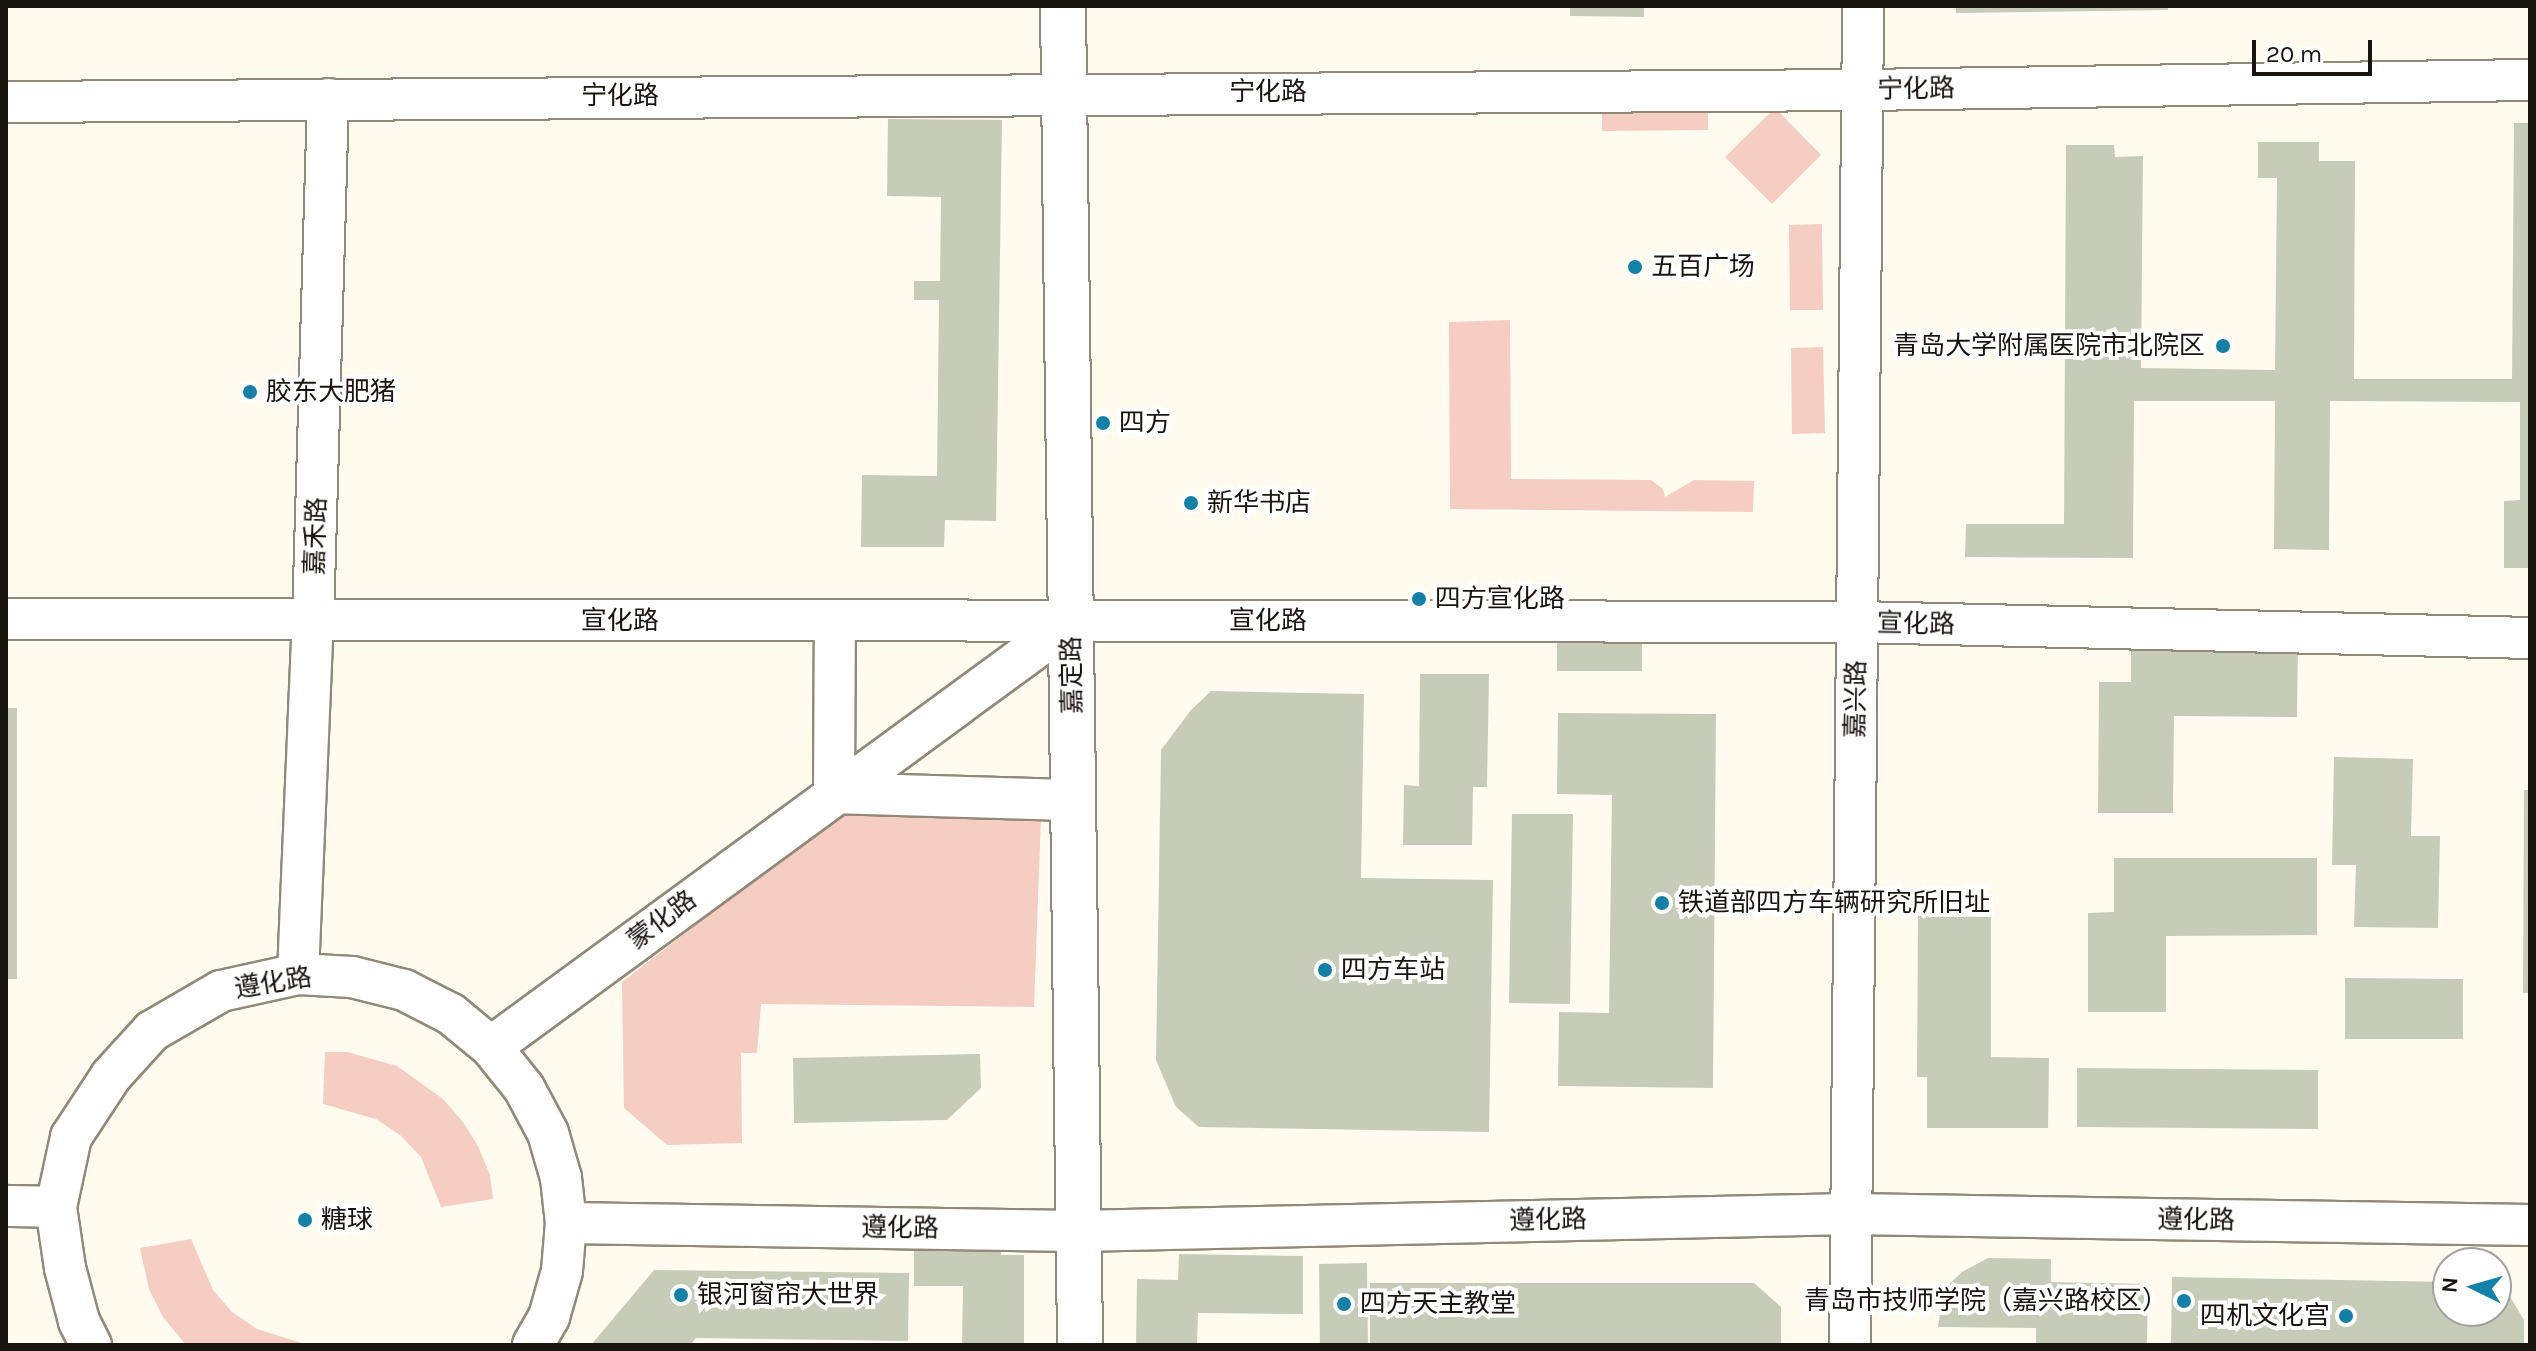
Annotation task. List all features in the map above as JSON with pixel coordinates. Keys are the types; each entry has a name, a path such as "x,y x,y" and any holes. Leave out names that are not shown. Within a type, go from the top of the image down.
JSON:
{"main road":[{"name":"嘉定路","path":"1063,6 1080,1345"}],"street":[{"name":"嘉兴路","path":"1850,1345 1863,6"},
{"name":"宁化路","path":"6,102 1863,90 2530,80"},
{"name":"嘉禾路","path":"298,974 313,620 328,99"},
{"name":"宣化路","path":"6,619 1857,622 2530,638"},
{"path":"835,621 834,793 1073,800"},
{"name":"蒙化路","path":"491,1047 1071,622"},
{"name":"遵化路","path":"91,1345 79,1321 65,1268 56,1207 71,1137 111,1076 152,1031 221,991 298,974 352,977 404,990 451,1014 491,1047 524,1088 548,1133 561,1178 566,1223 558,1287 549,1317 533,1345"},
{"path":"6,1206 56,1207"},
{"name":"遵化路","path":"566,1223 1078,1231 1851,1214 2530,1225"}],"shaded area":[{"path":"1708,107 1708,130 1602,131 1602,109"},
{"path":"1775,108 1821,155 1772,204 1725,157"},
{"path":"1822,224 1823,310 1790,310 1789,225"},
{"path":"1510,320 1511,479 1651,480 1663,489 1665,497 1694,480 1754,481 1753,512 1450,509 1449,322"},
{"path":"1823,347 1825,433 1792,434 1791,348"},
{"path":"844,811 1041,817 1034,1007 761,1004 757,1053 741,1053 742,1143 667,1145 624,1108 622,982"},
{"path":"325,1052 347,1052 397,1066 443,1099 478,1146 490,1175 493,1199 441,1207 421,1157 400,1135 376,1119 323,1104"},
{"path":"191,1239 213,1290 232,1312 257,1329 308,1345 186,1345 163,1317 149,1289 140,1248"}],"building":[{"path":"1570,6 1644,6 1644,17 1570,16"},
{"path":"1956,6 2168,6 2168,10 1956,13"},
{"path":"888,119 1002,120 996,521 945,520 944,547 861,547 862,475 937,476 939,300 914,300 914,281 940,281 941,197 887,196"},
{"path":"2514,123 2530,123 2530,568 2504,568 2504,501 2520,500 2520,402 2330,401 2329,550 2274,549 2275,401 2134,401 2133,558 1965,557 1966,524 2064,524 2066,145 2114,145 2115,157 2143,156 2141,368 2275,370 2277,178 2258,178 2258,142 2319,142 2319,161 2355,161 2354,379 2512,379"},
{"path":"2131,639 2298,640 2297,717 2174,716 2173,813 2098,813 2099,682 2131,682"},
{"path":"1557,643 1642,643 1642,671 1557,671"},
{"path":"1420,674 1489,674 1487,787 1473,787 1472,845 1403,845 1404,785 1419,786"},
{"name":"四方车站","path":"1211,691 1364,694 1361,878 1493,880 1489,1132 1199,1127 1176,1107 1156,1060 1161,750 1191,710"},
{"path":"6,708 17,708 17,979 6,979"},
{"name":"铁道部四方车辆研究所旧址","path":"1558,713 1716,714 1713,1088 1558,1086 1559,1012 1609,1013 1612,795 1557,794"},
{"path":"2334,757 2413,759 2411,836 2440,836 2438,928 2354,927 2356,865 2332,865"},
{"path":"2524,790 2530,790 2530,993 2523,993"},
{"path":"1512,814 1573,814 1570,1004 1509,1003"},
{"path":"2114,858 2317,858 2317,935 2166,936 2166,1012 2088,1012 2088,913 2114,912"},
{"path":"1918,916 1991,917 1991,1057 2049,1058 2048,1128 1927,1128 1927,1077 1917,1077"},
{"path":"2345,978 2463,979 2463,1039 2345,1039"},
{"path":"980,1054 981,1088 947,1120 794,1123 793,1058"},
{"path":"2077,1068 2318,1070 2318,1129 2077,1127"},
{"path":"914,1239 1001,1240 1001,1255 1024,1255 1024,1345 962,1345 963,1286 914,1286"},
{"path":"1179,1254 1303,1256 1303,1314 1198,1313 1197,1345 1136,1345 1137,1279 1178,1280"},
{"path":"1988,1258 2051,1259 2051,1282 2148,1284 2147,1345 2036,1345 2036,1328 1938,1327 1944,1289 1962,1272"},
{"name":"四方天主教堂","path":"1367,1263 1368,1345 1320,1345 1319,1264"},
{"path":"654,1270 909,1273 908,1341 696,1338 690,1345 591,1345"},
{"name":"四机文化宫","path":"2172,1277 2432,1282 2432,1327 2512,1327 2512,1300 2524,1320 2524,1345 2171,1345"},
{"path":"1370,1283 1754,1283 1781,1307 1781,1345 1370,1345"}],"place":[{"name":"五百广场","path":"1635,267"},
{"name":"青岛大学附属医院市北院区","path":"2223,346"},
{"name":"胶东大肥猪","path":"250,392"},
{"name":"四方","path":"1103,423"},
{"name":"新华书店","path":"1191,503"},
{"name":"四方宣化路","path":"1419,599"},
{"name":"铁道部四方车辆研究所旧址","path":"1662,903"},
{"name":"四方车站","path":"1325,970"},
{"name":"糖球","path":"305,1220"},
{"name":"银河窗帘大世界","path":"681,1295"},
{"name":"青岛市技师学院（嘉兴路校区）","path":"2184,1301"},
{"name":"四方天主教堂","path":"1344,1304"},
{"name":"四机文化宫","path":"2346,1316"}]}
